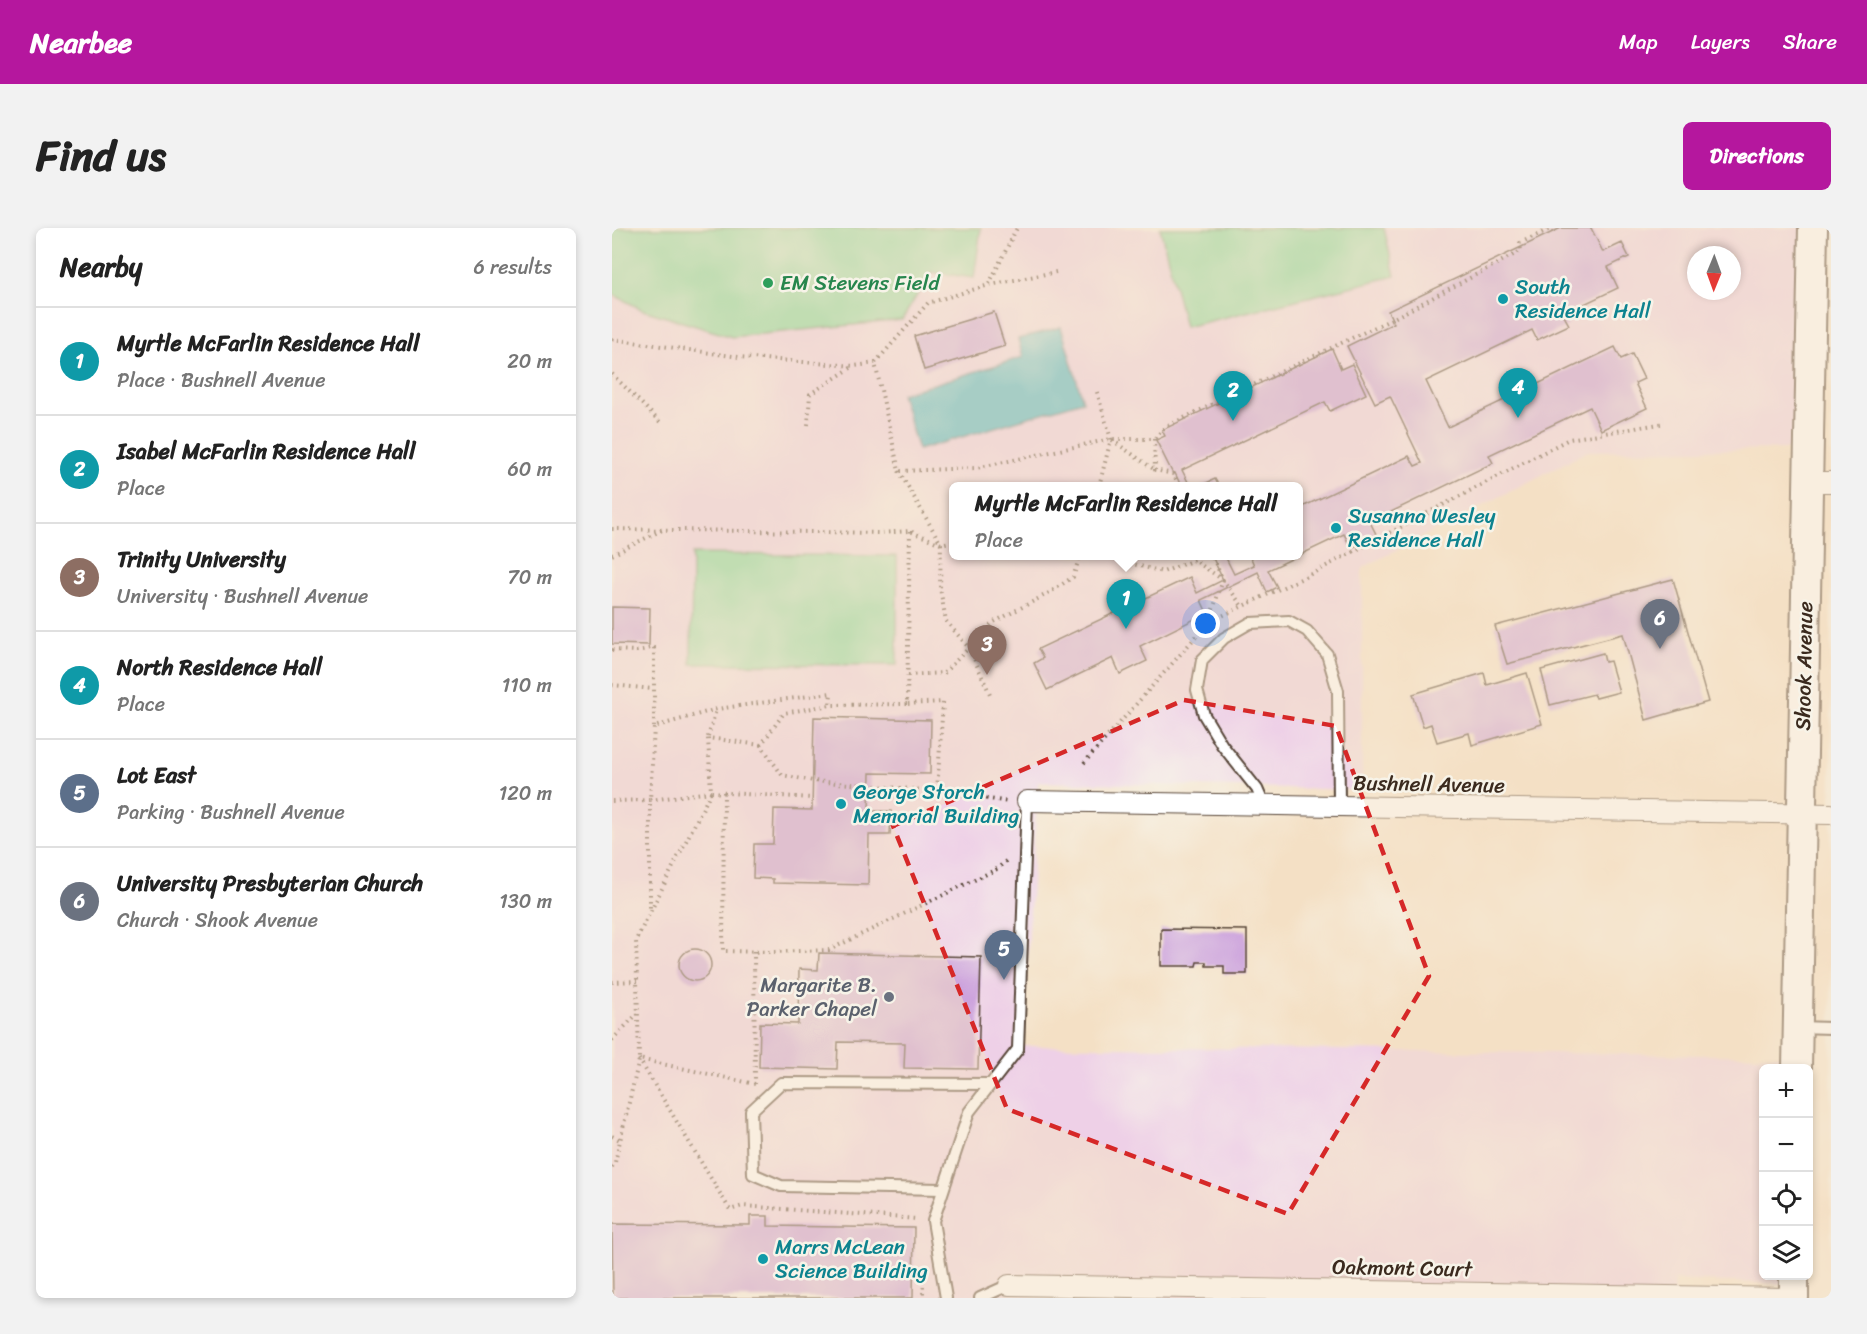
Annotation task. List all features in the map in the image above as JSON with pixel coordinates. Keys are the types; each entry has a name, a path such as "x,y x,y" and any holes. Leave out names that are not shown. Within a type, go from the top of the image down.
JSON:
{"street":[{"name":"Shook Avenue","path":"1797,1064 1801,814 1820,482 1813,228"},
{"name":"Bushnell Avenue","path":"1027,801 1831,814"},
{"path":"1794,1280 1794,1298"},
{"name":"Oakmont Court","path":"1009,1285 1794,1298"}],"lane":[{"path":"1264,805 1257,789 1222,746 1204,715 1197,690 1202,660 1224,638 1250,623 1289,621 1307,631 1327,654 1338,691 1339,806"},
{"path":"946,1298 933,1221 969,1112 1018,1049 1027,801"},
{"path":"1798,1027 1831,1028"},
{"path":"943,1189 781,1186 753,1174 751,1111 781,1083 991,1084"},
{"path":"980,1298 1009,1285"}],"path":[{"path":"989,285 1017,228"},
{"path":"1155,470 1154,439 1165,427 1392,319 1521,251 1520,243 1552,228"},
{"path":"612,339 739,357 855,366 875,363 928,303 989,285 1056,272"},
{"path":"875,363 899,471 941,544 940,588 946,621 969,648 990,694"},
{"path":"808,425 810,394 855,366"},
{"path":"612,374 660,422"},
{"path":"1097,392 1112,439 1100,482"},
{"path":"1209,621 1309,575 1569,439 1665,423"},
{"path":"899,471 976,468 1112,439 1154,439"},
{"path":"1112,439 1155,470 1173,474 1178,482"},
{"path":"612,529 880,533 910,531 941,544 949,542"},
{"path":"612,555 663,529"},
{"path":"907,704 910,531"},
{"path":"909,675 945,673 994,622 1073,576 1078,560"},
{"path":"1125,560 1163,573 1194,560 1223,580"},
{"path":"1214,560 1223,580 1242,606"},
{"path":"1084,763 1209,621 1223,580"},
{"path":"612,650 637,651 654,648 650,913"},
{"path":"612,685 653,689"},
{"path":"654,727 717,709 831,693 830,705"},
{"path":"761,745 784,713 830,705 943,702 937,791"},
{"path":"612,1167 639,1059 636,940 711,792 708,738 717,709"},
{"path":"708,738 761,745 782,775 813,781 937,791 1000,802 1027,801"},
{"path":"612,801 650,800 711,792 813,798"},
{"path":"724,792 723,951 829,950 997,869 1010,856"},
{"path":"754,951 755,1084"},
{"path":"612,982 637,981"},
{"path":"612,1040 638,1013"},
{"path":"639,1059 776,1089"},
{"path":"612,1136 620,1140"}],"highlighted area":[{"path":"1184,700 1336,726 1429,976 1288,1214 1007,1109 893,826"}],"shaded area":[{"path":"612,228 1804,228 1799,449 1588,451 1362,568 1362,790 1038,782 1022,1046 1780,1056 1780,1064 1759,1064 1759,1280 1788,1280 1788,1284 1674,1280 1673,1298 612,1298"}],"green space":[{"name":"EM Stevens Field","path":"612,228 981,228 974,278 931,272 902,320 732,337 643,310 612,294"},
{"path":"1160,228 1384,228 1395,276 1185,327"},
{"path":"692,554 897,556 897,665 691,664"}],"water":[{"path":"1061,327 1083,401 918,450 901,394 1023,357 1018,339"}],"building":[{"path":"1561,228 1591,228 1603,252 1622,243 1629,257 1608,267 1618,288 1563,314 1569,325 1537,340 1532,330 1426,381 1448,427 1615,347 1621,359 1632,354 1644,379 1635,383 1647,408 1601,430 1590,407 1489,455 1493,463 1370,522 1377,536 1351,548 1344,534 1303,554 1303,507 1409,456 1415,466 1422,463 1390,396 1375,403 1347,346 1394,323 1388,311"},
{"path":"994,312 1005,346 924,370 914,336"},
{"path":"1332,349 1341,369 1352,364 1366,394 1330,411 1325,402 1182,470 1188,482 1179,482 1175,473 1173,474 1156,440 1165,436 1162,430"},
{"path":"1214,560 1227,560 1234,574 1254,565 1252,560 1289,560 1268,570 1277,587 1267,592 1258,572 1201,600 1207,613 1140,646 1147,661 1120,674 1113,658 1047,690 1034,663 1043,658 1038,649 1190,577 1197,593 1223,580"},
{"path":"1673,579 1708,702 1646,720 1623,634 1507,664 1495,626"},
{"path":"612,607 650,608 649,645 612,644"},
{"path":"1603,653 1605,662 1610,661 1619,692 1596,698 1594,694 1550,705 1541,670"},
{"path":"1484,673 1487,685 1527,673 1542,724 1472,745 1469,733 1437,742 1431,724 1423,727 1413,694"},
{"name":"George Storch Memorial Building","path":"814,717 931,720 930,774 870,773 869,811 891,811 890,835 869,835 868,885 773,883 773,879 753,878 754,844 773,844 774,809 812,810"},
{"path":"1161,929 1247,930 1247,974 1224,974 1224,966 1206,966 1206,962 1197,962 1196,966 1161,966"},
{"path":"695,949 706,954 711,965 706,976 695,981 684,976 679,965 684,954"},
{"name":"Margarite B. Parker Chapel","path":"819,953 981,957 978,1069 904,1068 905,1043 838,1042 837,1069 759,1067 760,1023 798,1024 799,969 818,970"},
{"name":"Marrs McLean Science Building","path":"750,1216 768,1216 768,1226 914,1228 913,1298 613,1298 612,1224 750,1225"}],"place":[{"name":"EM Stevens Field","path":"768,283"},
{"name":"South Residence Hall","path":"1503,299"},
{"name":"North Residence Hall","path":"1518,418"},
{"name":"Isabel McFarlin Residence Hall","path":"1233,421"},
{"name":"Susanna Wesley Residence Hall","path":"1336,528"},
{"name":"Myrtle McFarlin Residence Hall","path":"1126,629"},
{"name":"University Presbyterian Church","path":"1660,649"},
{"name":"Trinity University","path":"987,675"},
{"name":"George Storch Memorial Building","path":"841,804"},
{"name":"Lot East","path":"1004,980"},
{"name":"Margarite B. Parker Chapel","path":"889,997"},
{"name":"Marrs McLean Science Building","path":"763,1259"}]}
